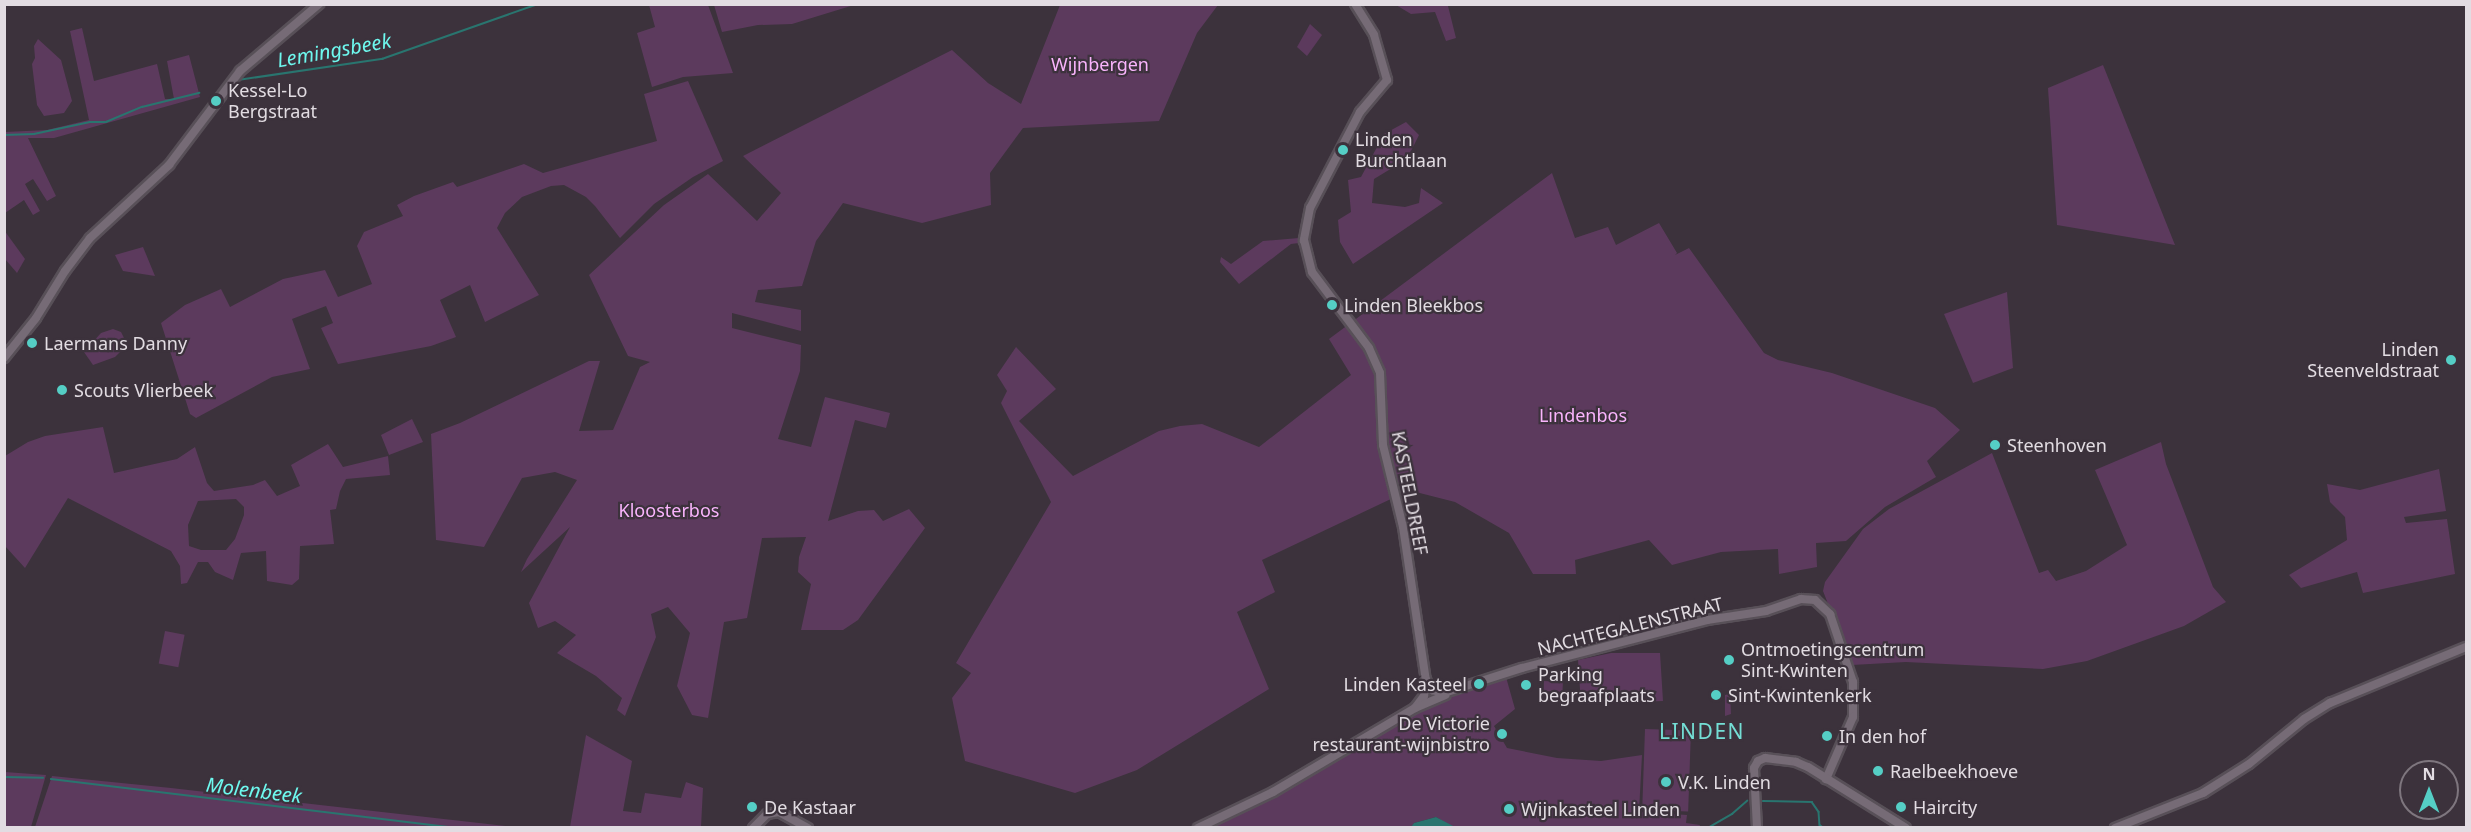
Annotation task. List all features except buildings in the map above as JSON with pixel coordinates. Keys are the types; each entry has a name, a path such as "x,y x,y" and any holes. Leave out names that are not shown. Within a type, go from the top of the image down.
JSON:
{"street":[{"path":"4,357 36,318 68,266 90,238 169,165 240,71 319,4"},
{"name":"KASTEELDREEF","path":"1355,4 1374,35 1387,80 1360,112 1310,208 1304,240 1312,272 1370,348 1380,373 1383,445 1403,527 1430,695"},
{"name":"NACHTEGALENSTRAAT","path":"1198,828 1273,792 1415,708 1430,695 1454,690 1522,668 1699,622 1766,611 1800,600 1815,600 1830,614 1853,682 1853,717 1826,779"},
{"path":"2115,828 2175,806 2211,789 2249,764 2304,718 2330,704 2466,646"},
{"path":"1757,828 1754,768 1759,761 1774,758 1796,762 1906,828"},
{"path":"753,828 767,814 778,812 808,828"}],"green space":[{"path":"714,4 854,5 792,24 758,25 722,32"},
{"path":"649,5 708,5 733,73 683,77 652,87 637,33 655,27"},
{"name":"Kloosterbos","path":"1060,5 1218,5 1197,33 1159,121 1023,128 990,173 991,205 922,223 843,203 816,241 802,286 758,290 755,302 801,310 801,331 732,313 732,328 801,345 800,371 778,439 811,447 825,397 890,413 886,428 855,420 828,521 858,511 874,510 883,521 909,509 925,528 858,620 843,630 801,630 811,584 798,572 799,557 806,537 762,538 747,618 724,622 708,718 692,715 677,686 690,633 668,607 651,614 656,637 625,716 617,710 622,698 596,676 557,653 576,635 555,621 538,628 529,603 570,527 521,572 577,480 555,472 522,478 484,547 436,540 431,434 460,423 589,361 600,361 579,431 613,430 640,367 650,362 628,356 589,275 664,205 708,174 757,221 781,193 743,156 952,50 988,83 1021,104"},
{"path":"1396,5 1451,5 1448,6 1456,38 1446,41 1435,12 1411,14"},
{"path":"1310,24 1322,35 1307,56 1297,47"},
{"path":"82,28 94,81 157,64 165,99 174,99 167,61 189,55 200,97 54,138 28,138 56,196 47,201 33,179 25,184 40,211 33,215 24,200 5,213 5,132 47,130 89,120 70,31"},
{"path":"38,39 61,60 72,101 64,113 44,116 37,105 32,64 35,58 34,46"},
{"path":"2103,65 2175,245 2057,225 2048,88"},
{"path":"688,81 723,161 693,177 654,204 620,238 586,197 564,185 551,186 522,197 505,213 497,228 539,295 485,322 470,285 440,300 456,337 431,346 338,364 321,328 333,323 326,306 292,319 310,369 272,377 196,418 190,414 161,323 185,305 221,289 230,307 283,279 325,270 338,297 372,284 357,246 364,232 403,216 397,205 414,196 453,182 457,187 524,164 543,173 657,141 644,94"},
{"path":"1406,122 1419,135 1407,159 1374,179 1372,203 1405,207 1419,203 1421,188 1443,203 1353,264 1340,242 1338,220 1351,212 1348,180 1361,177 1384,134"},
{"name":"Lindenbos","path":"1552,173 1575,238 1608,227 1616,245 1659,223 1677,253 1675,255 1689,248 1764,353 1778,360 1832,373 1935,408 1960,430 1927,461 1936,477 1885,507 1846,541 1816,543 1817,567 1779,574 1778,549 1721,552 1672,565 1649,540 1575,560 1576,574 1533,574 1509,533 1455,502 1404,489 1397,481 1393,498 1262,560 1275,592 1237,612 1269,689 1137,770 1075,793 965,761 952,698 971,673 956,663 1051,502 1001,403 1007,391 997,375 1016,347 1056,389 1019,421 1073,476 1159,431 1180,426 1202,424 1259,447 1351,375 1329,339"},
{"path":"4,230 25,259 17,273 5,259"},
{"path":"1299,238 1299,243 1291,244 1239,284 1220,262 1221,257 1231,264 1263,241"},
{"path":"143,247 155,276 123,271 115,255"},
{"path":"2007,292 2013,368 1973,383 1944,314"},
{"path":"113,329 121,332 125,340 124,348 115,357 93,365 84,352 101,333"},
{"path":"412,419 423,442 389,455 381,435"},
{"path":"103,427 114,473 177,459 195,447 207,483 214,491 253,485 265,480 277,496 300,486 291,465 328,444 343,467 388,456 390,475 346,479 340,491 336,509 330,510 334,544 300,546 299,579 292,585 267,581 266,551 241,553 233,580 215,572 208,562 198,562 187,583 181,584 180,566 171,551 68,498 25,568 5,546 5,456 28,442 45,436","holes":["236,499 244,507 244,515 235,539 226,550 201,550 189,546 188,525 198,501"]},
{"path":"2161,442 2166,464 2213,587 2226,602 2184,626 2087,661 2043,669 1906,662 1852,665 1823,591 1825,582 1863,529 1889,509 1992,453 2039,573 2048,570 2056,581 2086,571 2127,545 2095,470"},
{"path":"2439,469 2446,511 2404,517 2406,523 2447,519 2455,574 2363,593 2357,572 2301,588 2289,575 2347,540 2345,517 2330,502 2327,484 2360,490"},
{"path":"165,631 185,635 178,667 159,663"},
{"path":"1611,653 1660,653 1663,701 1581,704 1578,660"},
{"path":"1506,677 1515,709 1494,726 1507,748 1557,758 1601,761 1642,755 1639,812 1687,815 1686,823 1700,825 1699,828 1455,828 1436,817 1414,823 1411,828 1207,828 1432,702"},
{"path":"1544,681 1563,682 1562,692 1543,691"},
{"path":"1730,694 1731,714 1725,716 1725,695"},
{"name":"V.K. Linden","path":"1645,729 1691,731 1688,812 1642,810"},
{"path":"586,735 632,761 623,811 641,813 645,793 681,798 686,782 703,788 701,827 570,827"},
{"path":"5,772 46,775 31,827 5,827"},
{"path":"52,776 171,788 515,827 35,827"}],"shaded area":[{"path":"1436,817 1455,827 1411,827 1414,823"}],"waterway":[{"name":"Lemingsbeek","path":"238,80 382,59 538,4"},
{"name":"Lemingsbeek","path":"4,135 34,134 90,122 106,122 142,107 199,93"},
{"name":"Molenbeek","path":"4,777 43,778"},
{"name":"Molenbeek","path":"51,779 454,828"},
{"path":"1708,828 1732,814 1747,801"},
{"path":"1763,801 1812,802 1819,812 1820,825 1824,828"}],"place":[{"name":"Kessel-Lo Bergstraat","path":"216,101"},
{"name":"Linden Burchtlaan","path":"1343,150"},
{"name":"Linden Bleekbos","path":"1332,305"},
{"name":"Laermans Danny","path":"32,343"},
{"name":"Linden Steenveldstraat","path":"2451,360"},
{"name":"Scouts Vlierbeek","path":"62,390"},
{"name":"Steenhoven","path":"1995,445"},
{"name":"Ontmoetingscentrum Sint-Kwinten","path":"1729,660"},
{"name":"Linden Kasteel","path":"1479,684"},
{"name":"Parking begraafplaats","path":"1526,685"},
{"name":"Sint-Kwintenkerk","path":"1716,695"},
{"name":"De Victorie restaurant-wijnbistro","path":"1502,734"},
{"name":"In den hof","path":"1827,736"},
{"name":"Raelbeekhoeve","path":"1878,771"},
{"name":"V.K. Linden","path":"1666,782"},
{"name":"De Kastaar","path":"752,807"},
{"name":"Haircity","path":"1901,807"},
{"name":"Wijnkasteel Linden","path":"1509,809"}],"district":[{"name":"LINDEN","path":"1702,731"}],"park label":[{"name":"Wijnbergen","path":"1100,64"}]}
